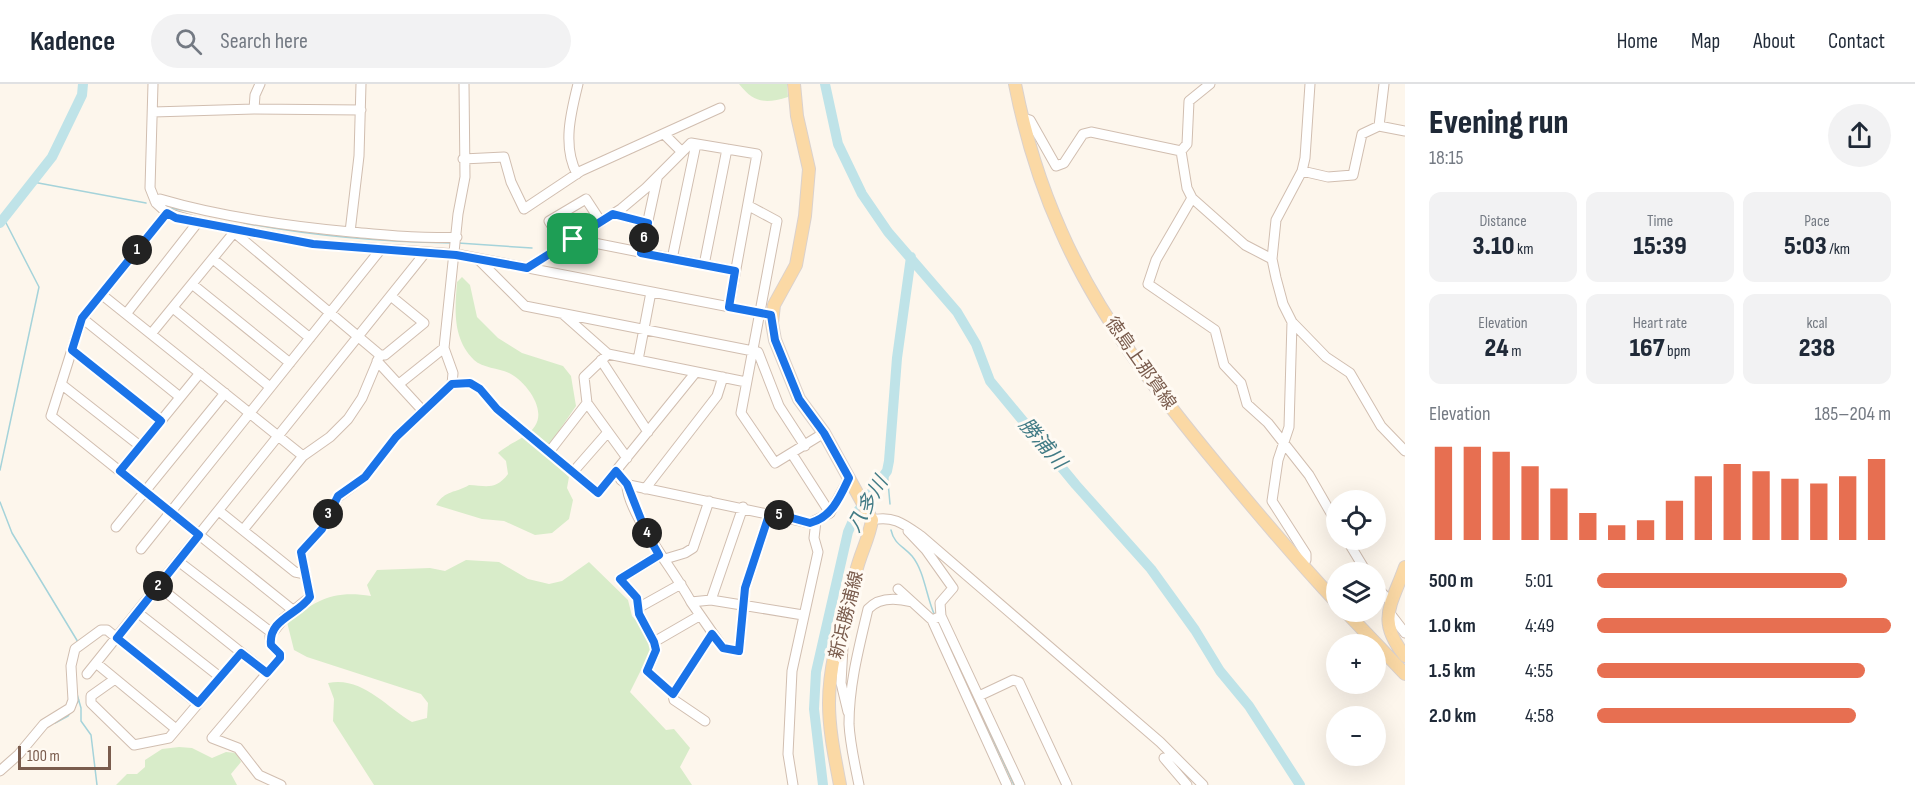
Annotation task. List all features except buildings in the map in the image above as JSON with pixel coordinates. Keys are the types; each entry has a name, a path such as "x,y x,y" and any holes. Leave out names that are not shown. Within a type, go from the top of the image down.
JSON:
{"main road":[{"path":"794,84 797,116 809,169 805,216 796,265 774,305 765,314 799,399 824,433 872,518"},
{"name":"徳島上那賀線","path":"1015,84 1036,169 1060,231 1089,285 1133,354 1178,416 1302,566 1326,591"},
{"name":"新浜勝浦線","path":"840,785 830,730 829,701 838,644 857,567 870,535 872,518"},
{"path":"1405,567 1390,608 1388,631 1405,657"},
{"path":"1356,622 1405,674"}],"street":[{"path":"153,84 150,188 155,201 167,213 236,231 313,244 456,255 765,314"},
{"path":"254,109 255,95 260,84"},
{"path":"350,232 359,156 361,84"},
{"path":"452,384 453,373 444,348 465,177 463,159 464,84"},
{"path":"577,174 572,158 569,122 578,84"},
{"path":"1210,84 1189,102 1186,144 1181,151 1187,188 1192,198 1245,245 1272,260"},
{"path":"1310,84 1302,171 1276,220 1272,260 1283,304 1292,322 1326,357 1350,373 1381,426 1405,451"},
{"path":"1379,126 1384,84"},
{"path":"463,159 504,158 511,182 524,209 577,174 720,108"},
{"path":"153,112 254,109 361,110"},
{"path":"1023,118 1030,120 1056,166 1064,163 1083,134 1091,132 1181,151"},
{"path":"1302,171 1328,177 1351,177 1362,134 1379,126 1405,131"},
{"path":"664,134 682,152"},
{"path":"527,268 613,214 657,177 691,143 757,154 729,307"},
{"path":"672,259 696,144"},
{"path":"704,266 727,149"},
{"path":"641,253 657,177"},
{"path":"1192,198 1156,260 1148,284 1215,330 1224,365 1241,383 1247,404 1284,443 1309,475 1326,505"},
{"path":"155,201 160,199 310,229 398,237 457,237"},
{"path":"564,245 549,221 586,199 601,222"},
{"path":"749,206 777,221 765,314 752,350 741,413 775,463 824,433"},
{"path":"167,213 82,318 51,416 294,611"},
{"path":"613,214 648,223"},
{"path":"126,314 198,222"},
{"path":"151,334 236,231"},
{"path":"236,231 359,338 379,358 423,411"},
{"path":"573,239 735,271"},
{"path":"141,549 381,249"},
{"path":"87,674 392,297 425,253"},
{"path":"213,259 310,338"},
{"path":"478,259 525,306 758,352 779,406 806,446"},
{"path":"192,284 290,363"},
{"path":"638,360 651,292"},
{"path":"101,294 303,456"},
{"path":"243,530 303,456 330,437 348,418 362,398 379,358 423,323 392,297"},
{"path":"172,308 270,387"},
{"path":"562,313 604,357 648,432"},
{"path":"82,318 180,397"},
{"path":"1292,322 1290,327 1291,411 1278,460 1272,501 1306,554 1306,560 1302,566"},
{"path":"399,384 444,348"},
{"path":"72,350 161,421"},
{"path":"604,357 638,360 746,382"},
{"path":"604,357 584,377 587,403 627,458"},
{"path":"281,785 259,775 238,748 212,738 280,658 280,654 271,645 272,633 284,618 310,597 301,552 322,529 338,496 365,477 396,437 452,384 470,383 480,389 497,409 598,493 696,372"},
{"path":"120,471 200,373"},
{"path":"645,489 717,396 723,377"},
{"path":"61,384 140,446"},
{"path":"116,527 225,393"},
{"path":"549,452 587,403"},
{"path":"573,472 608,432"},
{"path":"792,454 830,513"},
{"path":"616,471 627,484 632,500 662,557 699,616 723,648 739,651 745,588 770,512"},
{"path":"627,484 770,512 810,523 830,513 851,480"},
{"path":"705,721 674,700 673,694 647,671 656,650 654,642 638,608 637,598 620,579 662,557 685,553 693,548 709,501"},
{"path":"711,600 743,507"},
{"path":"219,511 295,572 304,573"},
{"path":"872,518 887,517 908,526 1174,755 1203,785"},
{"path":"793,785 788,754 792,721 793,663 818,552 814,538 816,521"},
{"path":"908,526 908,532 933,559 953,588 940,603 937,618 1007,785"},
{"path":"178,561 272,633"},
{"path":"638,608 681,584"},
{"path":"158,586 267,673"},
{"path":"898,589 912,602 937,618 979,696 1020,785"},
{"path":"859,785 849,727 854,668 868,609 872,605 896,597 912,602"},
{"path":"691,602 711,600 803,615"},
{"path":"1386,602 1405,633"},
{"path":"137,612 220,677"},
{"path":"654,642 699,616"},
{"path":"0,771 19,754 44,724 70,708 73,700 71,666 79,645 101,630 107,630 198,703"},
{"path":"673,694 712,634"},
{"path":"838,644 843,647 841,682 845,710 850,714"},
{"path":"115,679 91,696 91,703 134,745 169,738 241,653"},
{"path":"96,663 176,729"},
{"path":"979,696 1013,680 1019,682 1067,785"},
{"path":"1174,755 1197,785"},
{"path":"1164,758 1187,785"}],"green space":[{"path":"739,84 787,84 788,97 773,101 760,100 750,95"},
{"path":"462,277 470,285 477,317 498,338 522,353 563,366 571,376 576,406 543,454 569,477 567,488 573,500 569,519 552,533 535,535 504,521 482,519 436,505 447,494 469,485 491,486 504,479 508,474 506,461 498,453 527,434 538,419 536,403 527,388 509,373 478,363 462,342 456,323 456,303 457,282"},
{"path":"466,560 499,562 528,579 549,584 562,581 589,562 628,600 632,616 642,626 651,650 630,692 666,730 674,729 690,748 680,767 692,785 374,785 333,721 334,699 328,683 340,682 362,688 412,722 427,718 428,703 421,694 307,657 294,650 287,622 307,608 326,599 346,594 371,596 367,585 377,570 430,568 445,571"},
{"path":"192,748 212,758 226,752 237,753 241,762 231,774 237,785 116,785 127,774 137,774 145,767 145,760 162,749"}],"waterway":[{"path":"0,223 52,157 82,95 83,84"},
{"name":"勝浦川","path":"825,84 838,144 862,194 888,232 957,312 976,344 990,381 1076,485 1151,569 1195,630 1220,671 1249,706 1300,785"},
{"path":"33,182 146,203"},
{"path":"170,208 198,213"},
{"path":"0,470 39,287 3,217"},
{"path":"244,223 347,238 451,243"},
{"path":"458,243 532,248"},
{"name":"八多川","path":"823,785 814,709 816,672 848,532 856,514 887,471 897,358 911,257"},
{"path":"887,471 890,504"},
{"path":"0,502 12,533 78,642"},
{"path":"891,530 897,542 916,562 935,616"},
{"path":"939,623 1014,785"},
{"path":"77,694 81,708 81,721 91,735 97,785"},
{"path":"55,723 68,716 79,700"}],"route":[{"path":"167,213 176,218 313,244 456,255 527,268 573,239 613,214 648,223 641,253 735,271 729,307 771,315 775,340 799,399 824,433 849,478 830,513 816,521 810,523 770,512 745,588 739,651 723,648 712,634 673,694 647,671 656,650 654,642 639,614 637,598 620,579 659,555 646,532 627,489 627,484 621,480 616,471 598,493 497,409 480,389 470,383 452,384 396,437 365,477 338,496 331,506 322,529 308,542 300,556 310,597 307,602 274,628 270,636 271,645 280,654 280,658 267,673 241,653 198,703 117,638 199,535 120,471 161,421 72,350 82,318 167,213"}]}
